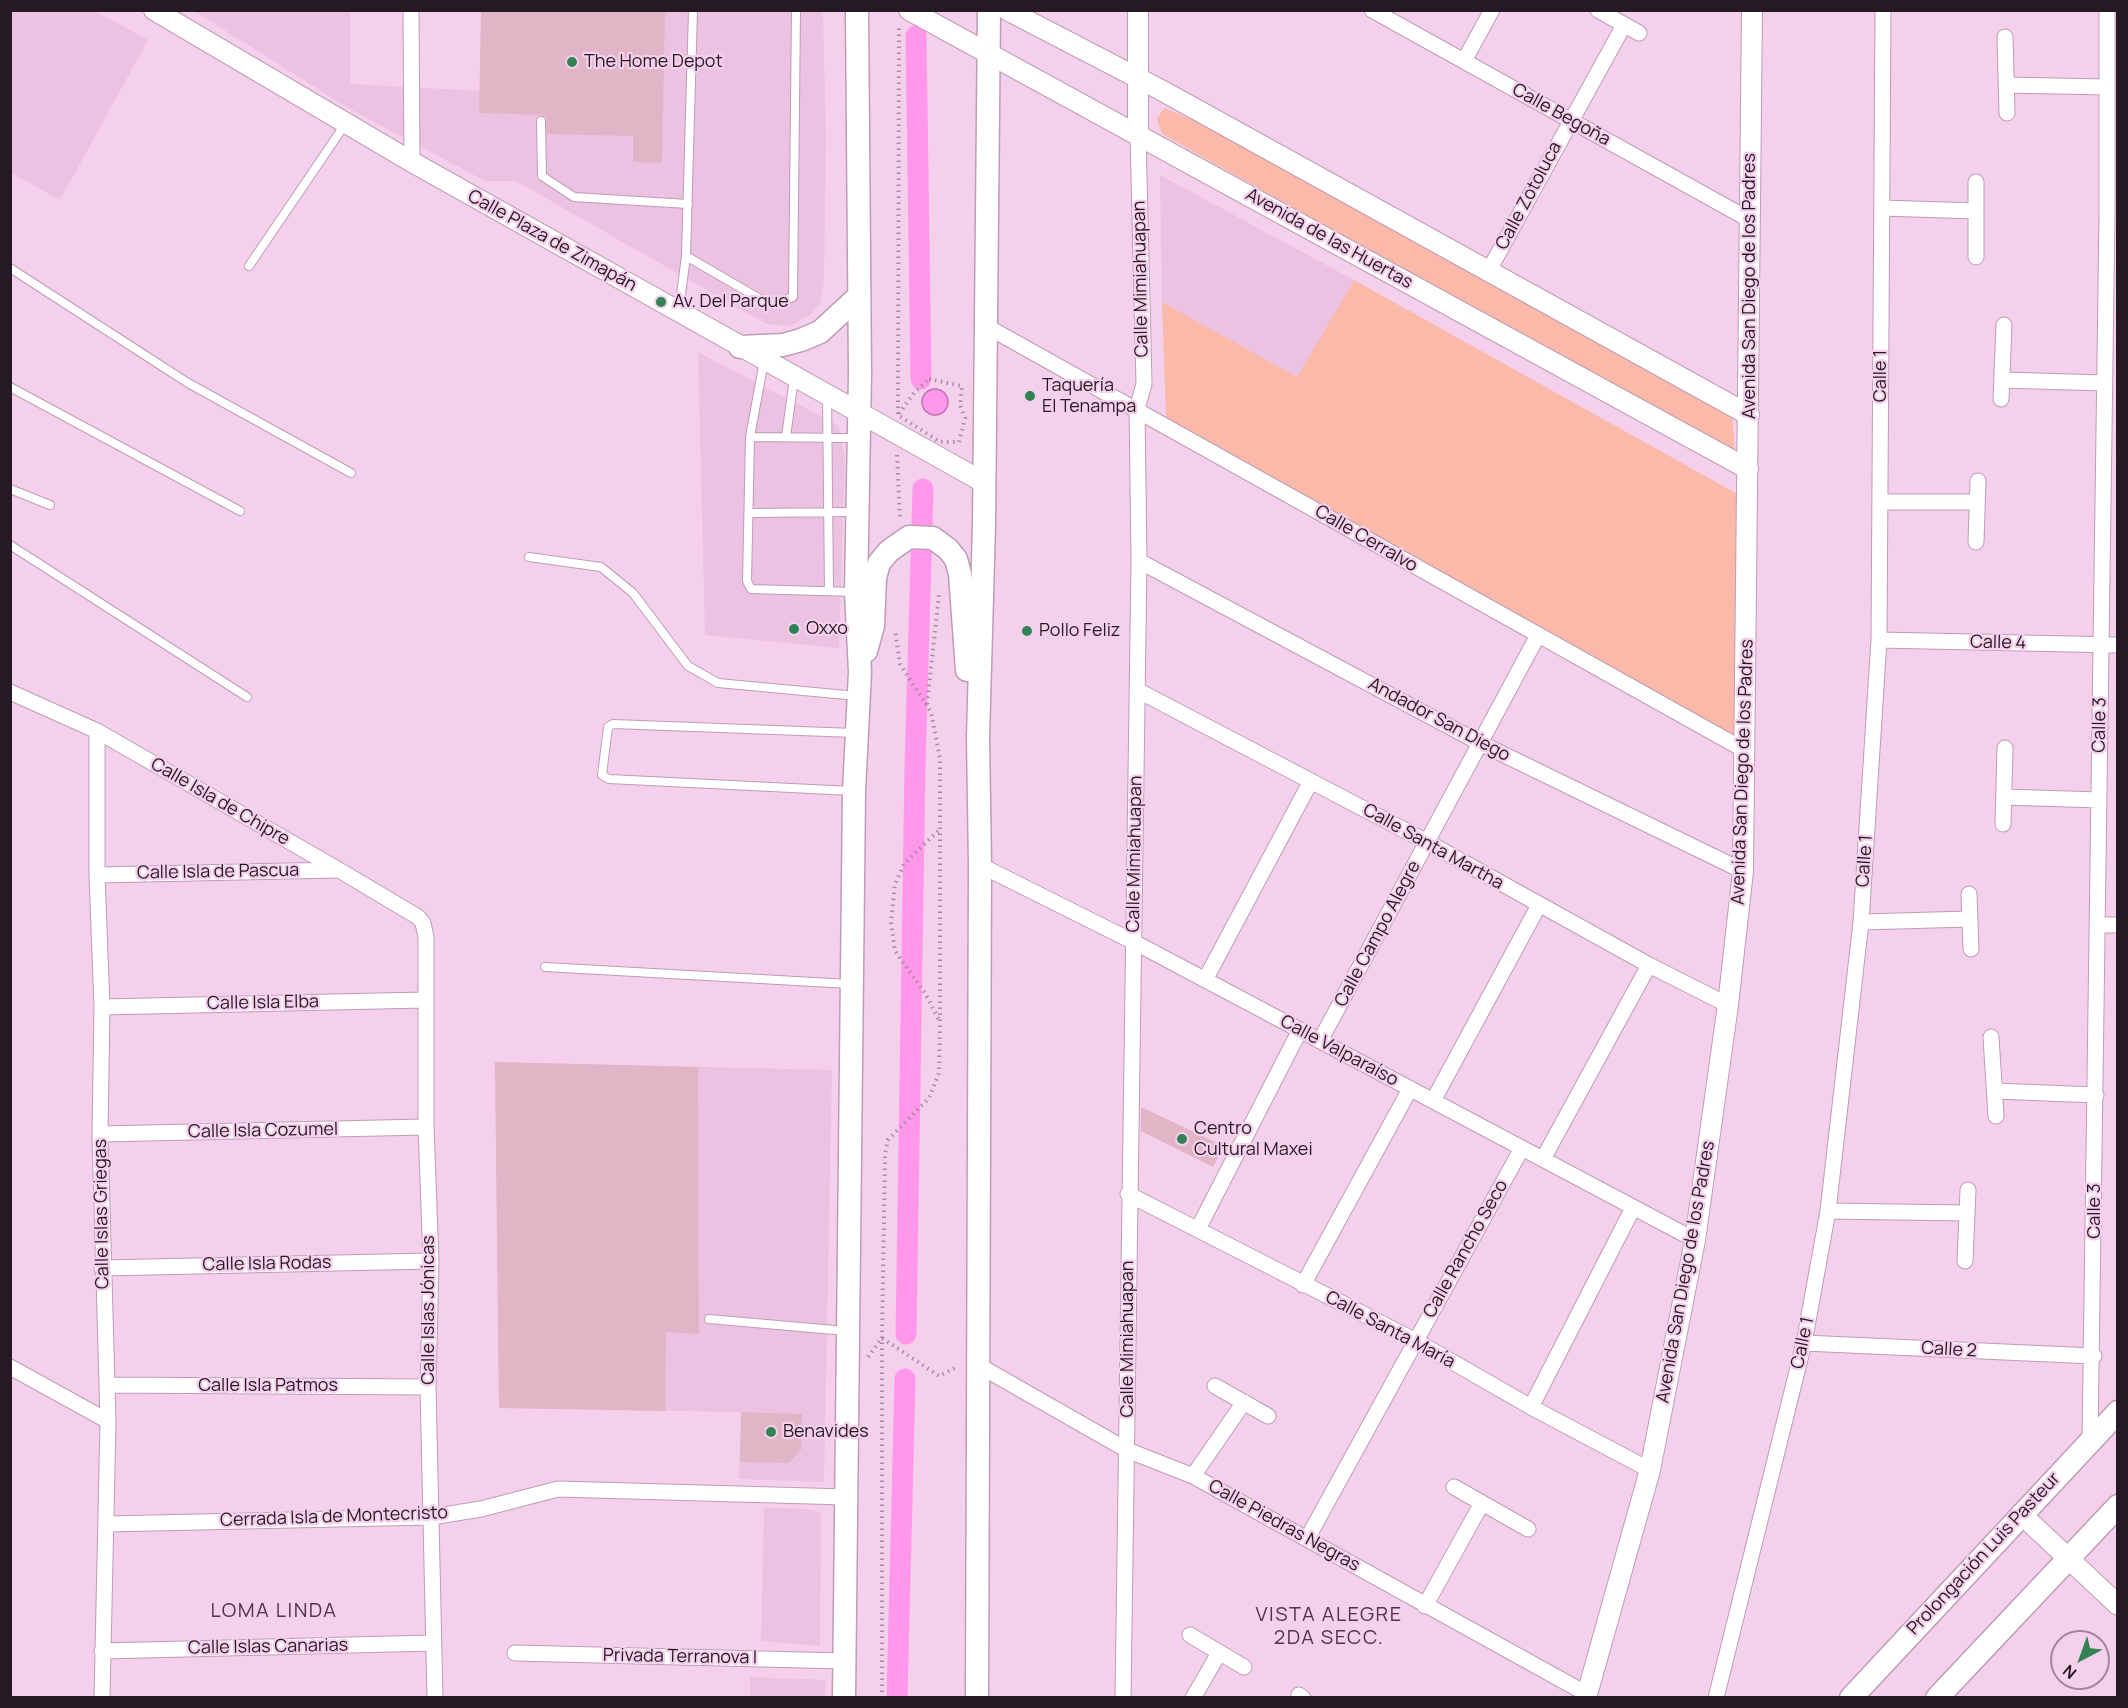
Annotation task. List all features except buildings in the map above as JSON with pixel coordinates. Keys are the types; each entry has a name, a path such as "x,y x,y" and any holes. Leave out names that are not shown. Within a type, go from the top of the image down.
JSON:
{"main road":[{"path":"844,1698 854,791 855,734 860,672 856,592 859,414 857,10"},
{"path":"977,1698 980,865 978,737 985,483 989,10"},
{"path":"740,347 783,345 820,332 859,296"},
{"path":"860,672 873,626 875,578 879,563 889,550 905,540 933,538 956,558 960,574 970,706 978,737"},
{"name":"Prolongación Luis Pasteur","path":"1857,1696 2118,1412"},
{"path":"1937,1698 2118,1506"}],"street":[{"name":"Calle Plaza de Zimapán","path":"154,10 412,162 985,483"},
{"path":"411,10 412,162"},
{"path":"1007,10 1137,78 1749,415"},
{"name":"Calle Mimiahuapan","path":"1123,1698 1128,1194 1139,561 1137,409 1144,384 1137,78 1138,10"},
{"name":"Calle Begoña","path":"1372,10 1750,220"},
{"path":"1464,61 1492,10"},
{"path":"1598,10 1639,33"},
{"name":"Avenida San Diego de los Padres","path":"1586,1696 1650,1470 1695,1240 1728,1005 1743,871 1752,10"},
{"name":"Calle 1","path":"1716,1698 1804,1343 1828,1210 1861,922 1879,640 1883,10"},
{"name":"Calle 3","path":"2090,1440 2094,1356 2101,645 2110,502 2104,383 2112,214 2106,87 2107,10"},
{"name":"Avenida de las Huertas","path":"904,16 989,52 1748,469"},
{"name":"Calle Zotoluca","path":"1488,272 1624,25"},
{"path":"2005,37 2007,113"},
{"path":"2007,85 2106,87"},
{"path":"1976,182 1976,257"},
{"path":"1882,208 1976,212"},
{"path":"2001,399 2004,325"},
{"name":"Calle Cerralvo","path":"986,327 1137,409 1537,637 1746,751"},
{"path":"2003,380 2104,383"},
{"path":"1976,542 1978,480"},
{"path":"1880,502 1977,502"},
{"name":"Andador San Diego","path":"1139,561 1480,743 1743,871"},
{"name":"Calle Campo Alegre","path":"1320,1041 1537,637"},
{"name":"Calle 4","path":"1879,640 2118,645"},
{"name":"Calle Santa Martha","path":"1137,690 1427,842 1649,965 1728,1005"},
{"name":"Calle Isla de Chipre","path":"10,692 97,731 339,870 418,917 423,923"},
{"name":"Calle Islas Griegas","path":"97,731 97,875 102,1007 100,1134 102,1268 108,1420 102,1698"},
{"path":"2003,824 2005,748"},
{"path":"1205,980 1311,781"},
{"path":"2004,797 2099,800"},
{"name":"Calle Valparaíso","path":"980,865 1134,942 1695,1240"},
{"name":"Calle Isla de Pascua","path":"97,875 339,870"},
{"path":"1969,894 1971,949"},
{"path":"1433,1101 1539,905"},
{"path":"1861,922 1970,919"},
{"name":"Calle Islas Jónicas","path":"423,923 426,937 426,1127 431,1261 428,1387 435,1698"},
{"path":"2098,925 2118,926"},
{"path":"1543,1159 1649,965"},
{"name":"Calle Isla Elba","path":"102,1007 425,1000"},
{"path":"1198,1229 1300,1030"},
{"path":"1991,1037 1996,1116"},
{"path":"1304,1285 1410,1089"},
{"path":"1995,1091 2096,1095"},
{"name":"Calle Isla Cozumel","path":"100,1134 426,1127"},
{"name":"Calle Rancho Seco","path":"1307,1539 1521,1148"},
{"path":"1965,1261 1968,1190"},
{"name":"Calle Santa María","path":"1128,1194 1416,1341 1531,1407 1650,1470"},
{"path":"1531,1407 1633,1208"},
{"path":"1828,1210 1967,1213"},
{"name":"Calle Isla Rodas","path":"102,1268 431,1261"},
{"name":"Calle 2","path":"1804,1343 2094,1356"},
{"name":"Calle Piedras Negras","path":"978,1360 1127,1450 1193,1476 1586,1696"},
{"path":"10,1367 108,1420"},
{"name":"Calle Isla Patmos","path":"107,1385 428,1387"},
{"path":"1215,1386 1268,1416"},
{"path":"1193,1476 1244,1402"},
{"path":"1454,1487 1528,1529"},
{"name":"Cerrada Isla de Montecristo","path":"106,1524 431,1517 482,1509 558,1489 846,1497"},
{"path":"1425,1606 1482,1503"},
{"path":"2021,1515 2118,1605"},
{"path":"1190,1635 1244,1667"},
{"name":"Calle Islas Canarias","path":"102,1651 433,1643"},
{"name":"Privada Terranova I","path":"515,1653 844,1661"},
{"path":"1192,1698 1220,1653"}],"lane":[{"path":"679,312 686,256 693,10"},
{"path":"686,256 760,299 774,304 793,297 796,10"},
{"path":"541,121 542,176 574,197 687,204"},
{"path":"249,266 346,123"},
{"path":"10,268 188,383 351,473"},
{"path":"764,360 750,437 747,581 751,589 856,592"},
{"path":"786,437 794,377"},
{"path":"10,387 240,511"},
{"path":"827,395 825,438 829,591"},
{"path":"750,437 858,438"},
{"path":"10,489 50,505"},
{"path":"749,513 857,512"},
{"path":"10,545 248,697"},
{"path":"530,557 601,567 633,593 688,666 718,683 858,696"},
{"path":"854,791 609,779 602,775 608,728 614,724 855,734"},
{"path":"545,967 852,984"},
{"path":"708,1319 848,1331"}],"path":[{"path":"904,16 897,38 898,435 896,472 905,540"},
{"path":"898,415 914,393 929,379 962,386 960,405"},
{"path":"898,415 940,442 960,442 965,418"},
{"path":"882,1698 882,1338 885,1154 888,1140 928,1098 939,1072 940,758 927,704 938,597 942,589"},
{"path":"894,626 900,664 911,686 927,704"},
{"path":"939,831 904,864 895,884 891,922 896,951 925,993 940,1023"},
{"path":"882,1338 939,1376 978,1360"},
{"path":"847,1387 882,1338"}],"shaded area":[{"path":"11,10 95,11 148,40 60,200 11,173"},
{"path":"194,11 350,11 350,84 483,91 481,11 823,11 826,137 824,282 820,303 810,315 790,326 766,324 516,181 485,181 348,108"},
{"path":"1164,108 1203,124 1732,414 1735,452 1730,453 1162,134 1157,119"},
{"path":"1160,175 1354,280 1297,378 1162,302"},
{"path":"1354,280 1741,496 1738,739 1166,417 1162,302 1297,377"},
{"path":"698,352 839,426 845,459 839,648 705,635"},
{"path":"935,389 944,393 948,402 944,411 935,415 926,411 922,402 926,393"},
{"path":"495,1062 832,1070 824,1482 739,1479 741,1412 499,1408"},
{"path":"764,1508 808,1509 821,1513 820,1646 761,1641"},
{"path":"750,1677 826,1680 825,1697 750,1697"}],"waterway":[{"path":"916,36 921,379"},
{"path":"906,1334 915,767 923,489"},
{"path":"897,1698 905,1379"}],"place":[{"name":"The Home Depot","path":"572,62"},
{"name":"Av. Del Parque","path":"661,302"},
{"name":"Taquería El Tenampa","path":"1030,396"},
{"name":"Oxxo","path":"794,629"},
{"name":"Pollo Feliz","path":"1027,631"},
{"name":"Centro Cultural Maxei","path":"1182,1139"},
{"name":"Benavides","path":"771,1432"}],"district":[{"name":"LOMA LINDA","path":"274,1611"},
{"name":"VISTA ALEGRE 2DA SECC.","path":"1329,1626"}]}
